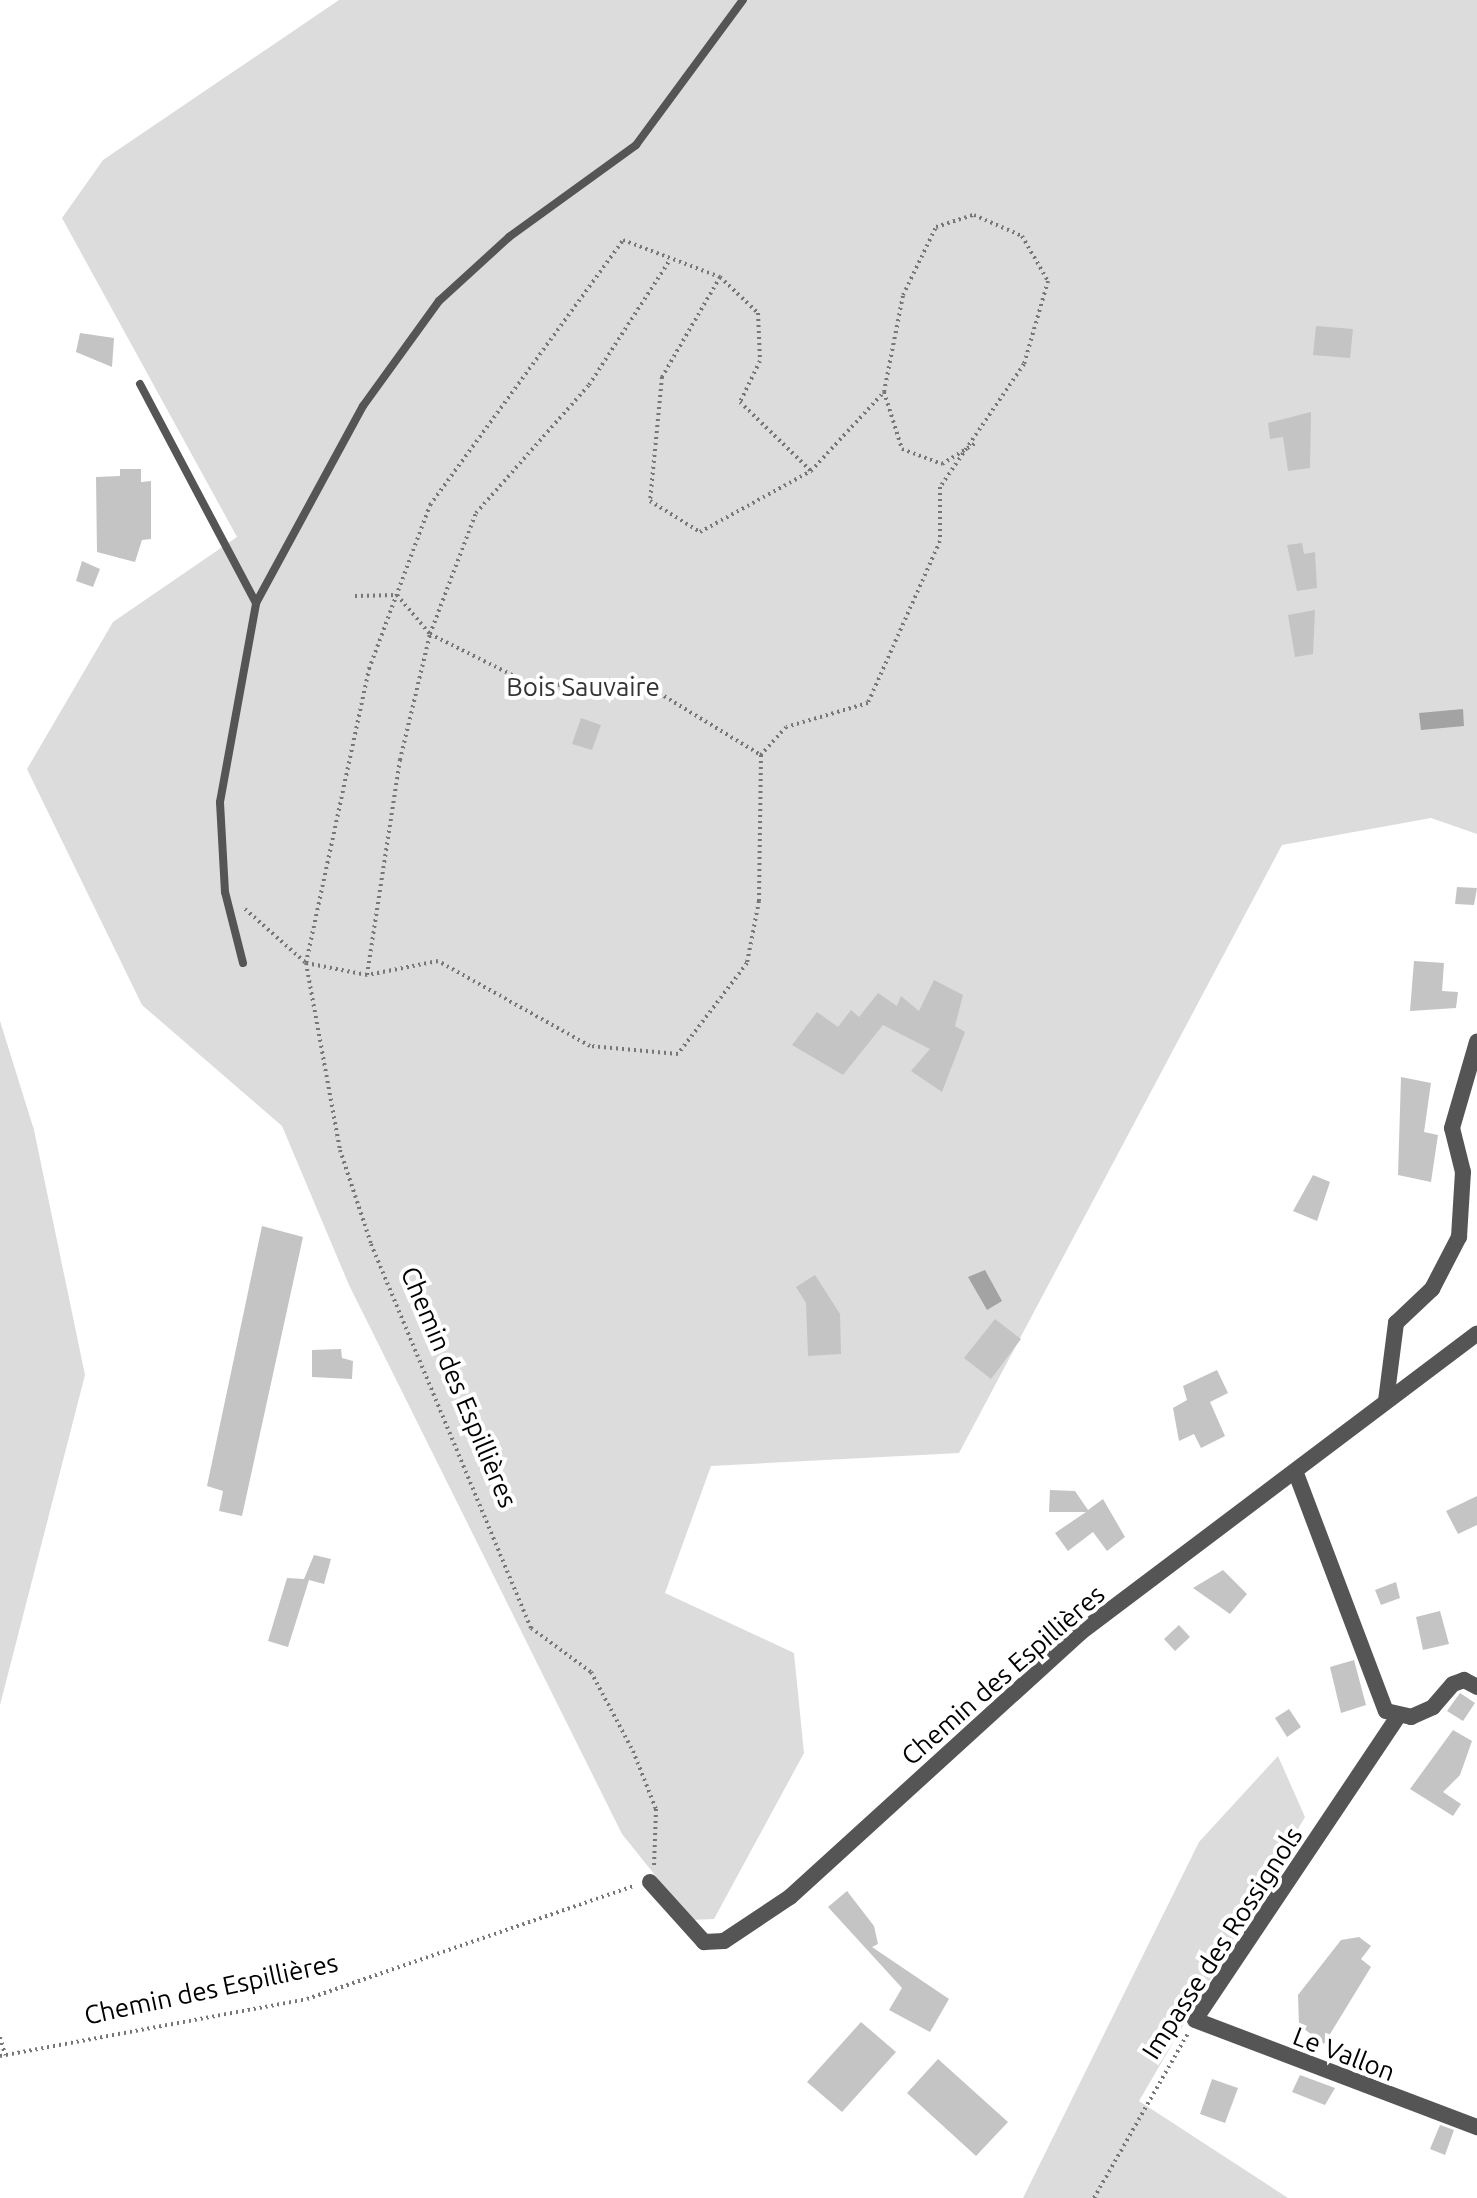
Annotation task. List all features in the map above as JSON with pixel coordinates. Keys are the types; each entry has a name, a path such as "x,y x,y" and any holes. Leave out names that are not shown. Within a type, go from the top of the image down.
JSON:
{"street":[{"path":"1386,1401 1396,1323 1432,1289 1459,1237 1463,1172 1452,1128 1477,1042"},
{"name":"Chemin des Espillières","path":"650,1882 704,1942 724,1941 790,1897 1081,1632 1297,1476 1386,1401 1477,1334"},
{"path":"1297,1476 1386,1711 1397,1718 1433,1707 1464,1680 1477,1687"},
{"name":"Impasse des Rossignols","path":"1195,2020 1397,1718"},
{"name":"Le Vallon","path":"1195,2020 1477,2127"}],"lane":[{"path":"243,963 225,892 220,802 256,603 363,406 439,301 509,237 636,145 743,0"},
{"path":"140,384 256,603"}],"path":[{"path":"225,892 306,963 367,975 438,961 590,1046 678,1054 747,963 759,901 761,755 786,727 868,703 940,541 940,487 978,441 1024,364 1048,281 1022,236 974,215 936,227 903,295 884,392 902,449 942,464 978,441"},
{"path":"306,963 369,669 430,505 623,240 720,277 758,313 760,361 740,402 811,471"},
{"path":"367,975 400,760 430,634 476,513 589,385 670,260"},
{"path":"720,277 662,377 650,501 700,532 811,471 884,392"},
{"path":"355,596 397,595"},
{"path":"397,595 430,634 528,683 654,690 761,755"},
{"name":"Chemin des Espillières","path":"2,2056 307,1999 650,1882 656,1809 633,1751 591,1672 531,1628 371,1244 340,1150 306,963"},
{"name":"Impasse des Rossignols","path":"1094,2198 1195,2020"},
{"path":"0,2037 2,2056"}],"green space":[{"name":"Bois Sauvaire","path":"339,0 1477,0 1477,834 1431,818 1282,845 959,1453 711,1466 665,1593 794,1653 804,1753 714,1919 691,1920 622,1834 349,1285 282,1126 142,1005 27,769 113,622 237,537 62,218 103,160"},
{"path":"0,1021 34,1130 85,1375 0,1705"},
{"path":"1278,1756 1305,1817 1139,2101 1288,2198 1023,2198 1199,1842"}],"shaded area":[{"path":"1463,709 1464,726 1421,730 1419,713"},
{"path":"985,1270 1002,1301 987,1310 968,1277"}],"building":[{"path":"1316,326 1353,329 1350,358 1313,355"},
{"path":"80,333 114,338 112,367 76,352"},
{"path":"1311,412 1310,468 1288,471 1283,437 1270,439 1268,423"},
{"path":"120,469 141,469 141,482 151,481 151,539 142,540 135,562 97,552 96,477 120,476"},
{"path":"1302,543 1304,554 1315,552 1317,588 1297,591 1287,545"},
{"path":"82,561 100,569 93,587 76,581"},
{"path":"1315,610 1313,654 1295,657 1288,615"},
{"path":"581,718 601,725 592,750 572,744"},
{"path":"1457,887 1477,888 1474,905 1455,904"},
{"path":"1414,961 1444,963 1442,991 1458,992 1456,1008 1410,1011"},
{"path":"934,980 963,995 955,1026 965,1032 942,1092 911,1071 930,1049 883,1025 843,1075 792,1045 817,1012 838,1027 851,1010 859,1017 878,993 897,1006 901,996 919,1011"},
{"path":"1401,1077 1431,1083 1424,1132 1438,1135 1431,1182 1398,1175"},
{"path":"1313,1175 1330,1182 1317,1221 1293,1211"},
{"path":"262,1226 303,1237 242,1516 219,1511 223,1491 207,1486"},
{"path":"815,1275 840,1314 841,1354 808,1356 806,1303 796,1287"},
{"path":"995,1319 1021,1339 991,1379 964,1358"},
{"path":"341,1349 342,1358 353,1361 352,1379 312,1377 312,1350"},
{"path":"1217,1370 1228,1393 1210,1402 1225,1436 1201,1448 1194,1434 1179,1441 1173,1408 1187,1400 1183,1386"},
{"path":"1050,1490 1075,1491 1088,1510 1103,1499 1125,1537 1107,1551 1093,1532 1068,1551 1055,1533 1086,1512 1049,1512"},
{"path":"1477,1496 1477,1525 1458,1534 1446,1511"},
{"path":"314,1555 331,1559 324,1584 309,1580 288,1647 268,1641 287,1578 304,1579"},
{"path":"1223,1570 1247,1594 1230,1614 1193,1588"},
{"path":"1396,1582 1400,1598 1381,1605 1375,1590"},
{"path":"1440,1611 1449,1644 1423,1650 1416,1617"},
{"path":"1179,1625 1190,1637 1175,1651 1164,1639"},
{"path":"1354,1660 1366,1705 1341,1713 1330,1667"},
{"path":"1460,1693 1475,1703 1463,1721 1447,1711"},
{"path":"1289,1709 1301,1727 1287,1737 1275,1718"},
{"path":"1453,1730 1472,1741 1460,1775 1443,1792 1461,1804 1453,1816 1410,1789"},
{"path":"847,1891 874,1926 878,1944 872,1947 949,1999 930,2032 889,2010 902,1988 828,1907"},
{"path":"1359,1937 1371,1946 1361,1959 1371,1967 1324,2044 1299,2025 1298,1995 1341,1940"},
{"path":"861,2022 896,2052 842,2112 807,2082"},
{"path":"938,2059 1008,2122 976,2156 907,2093"},
{"path":"1300,2075 1335,2088 1325,2105 1292,2092"},
{"path":"1212,2079 1238,2088 1225,2123 1200,2114"},
{"path":"1440,2125 1454,2130 1445,2155 1430,2149"}]}
